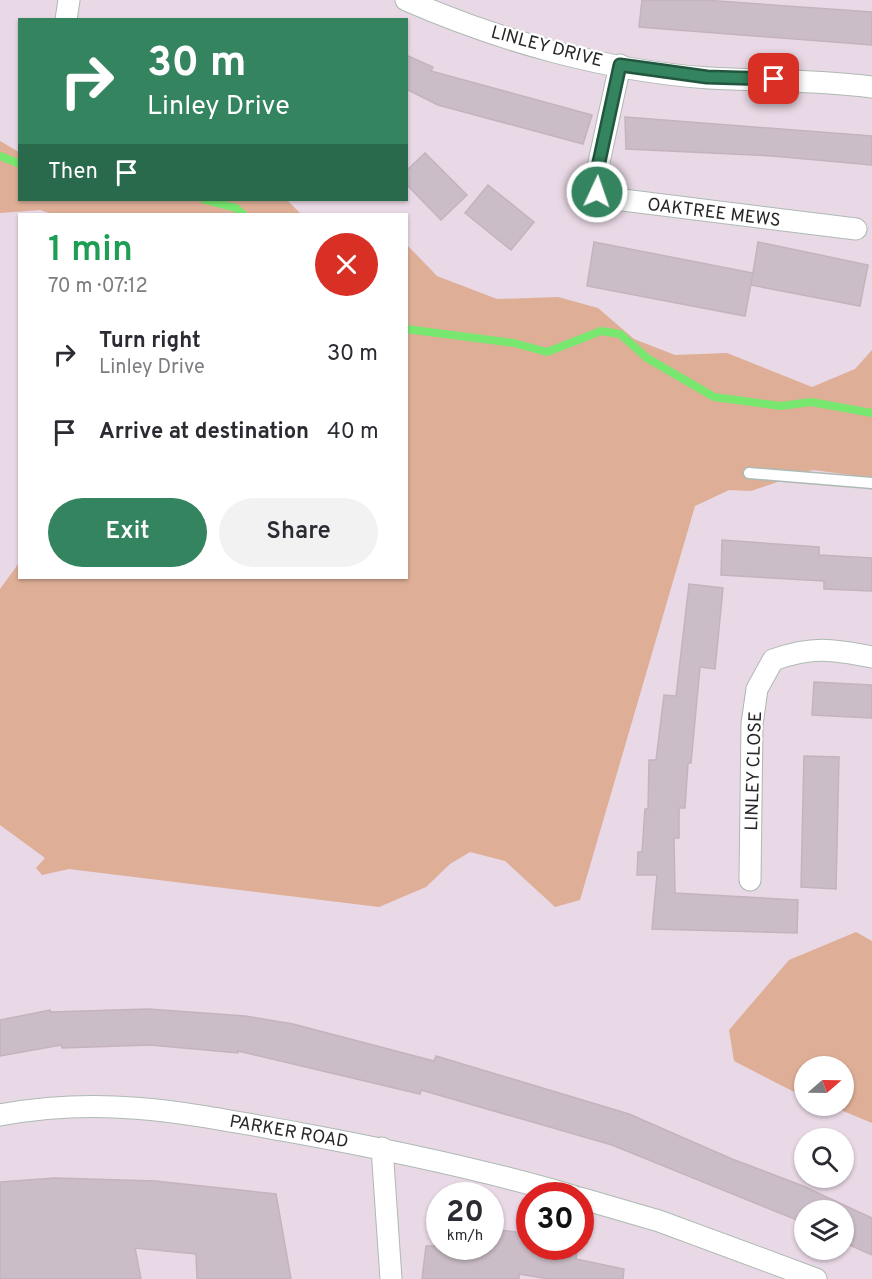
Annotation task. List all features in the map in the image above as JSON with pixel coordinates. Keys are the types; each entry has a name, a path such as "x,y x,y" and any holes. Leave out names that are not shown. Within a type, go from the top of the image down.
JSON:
{"street":[{"path":"66,18 69,0"},
{"name":"LINLEY DRIVE","path":"406,0 448,18 555,51 620,65 707,77 819,81 872,87"},
{"name":"OAKTREE MEWS","path":"620,65 596,176 597,192 607,198 856,229"},
{"name":"LINLEY CLOSE","path":"750,880 752,724 758,689 773,660 793,653 827,648 872,657"},
{"name":"PARKER ROAD","path":"0,1115 64,1105 106,1105 180,1111 382,1148 527,1182"},
{"path":"382,1148 391,1279"},
{"path":"594,1202 682,1229 816,1279"}],"lane":[{"path":"749,473 872,483"}],"shaded area":[{"path":"0,141 18,151 18,201 288,201 300,213 49,213 40,210 0,213"},
{"path":"408,246 437,276 497,299 558,297 598,308 634,339 675,355 727,353 812,387 855,369 872,350 872,488 851,475 813,470 751,491 729,490 695,506 580,900 555,907 505,861 470,852 450,864 426,887 379,907 69,869 42,875 36,868 45,858 0,825 0,589 18,564 18,579 408,579"},
{"path":"856,932 872,941 872,1123 854,1116 854,1056 794,1056 794,1092 734,1061 729,1030 789,960"}],"building":[{"path":"642,0 704,0 872,12 872,45 639,27"},
{"path":"408,56 433,67 431,71 592,115 583,144 438,105 408,90"},
{"path":"625,117 872,136 872,165 772,156 626,149"},
{"path":"425,153 467,195 441,220 408,186 408,169"},
{"path":"488,185 534,222 511,250 465,213"},
{"path":"594,242 753,273 745,316 587,286"},
{"path":"758,242 868,265 860,306 751,285"},
{"path":"722,540 819,547 819,555 872,558 872,591 824,589 824,581 721,575"},
{"path":"689,584 723,588 715,669 700,667 685,808 679,808 679,838 674,838 675,893 798,900 797,933 652,929 657,875 637,875 638,852 642,852 645,809 648,809 649,760 656,760 664,695 676,696"},
{"path":"814,682 872,685 872,718 812,715"},
{"path":"804,756 839,757 836,889 801,887"},
{"path":"148,1009 245,1016 293,1024 434,1061 436,1056 629,1114 732,1159 794,1183 794,1188 807,1188 833,1200 794,1200 794,1219 612,1145 421,1090 420,1094 238,1051 238,1053 150,1045 62,1048 61,1045 0,1056 0,1020 50,1010 51,1012"},
{"path":"55,1178 155,1181 276,1194 291,1279 197,1279 196,1254 135,1248 141,1279 0,1279 0,1182"},
{"path":"854,1210 872,1218 872,1255 854,1247"},
{"path":"504,1231 516,1232 516,1260 581,1260 624,1269 623,1279 549,1279 519,1274 519,1279 422,1279 426,1246 426,1260 504,1260"}],"waterway":[{"path":"0,156 18,163"},
{"path":"209,201 236,208 242,213"},
{"path":"408,329 514,343 547,352 601,331 620,334 647,358 714,397 781,406 811,402 872,413"}],"route":[{"path":"597,192 594,184 620,65 707,77 774,79"}]}
